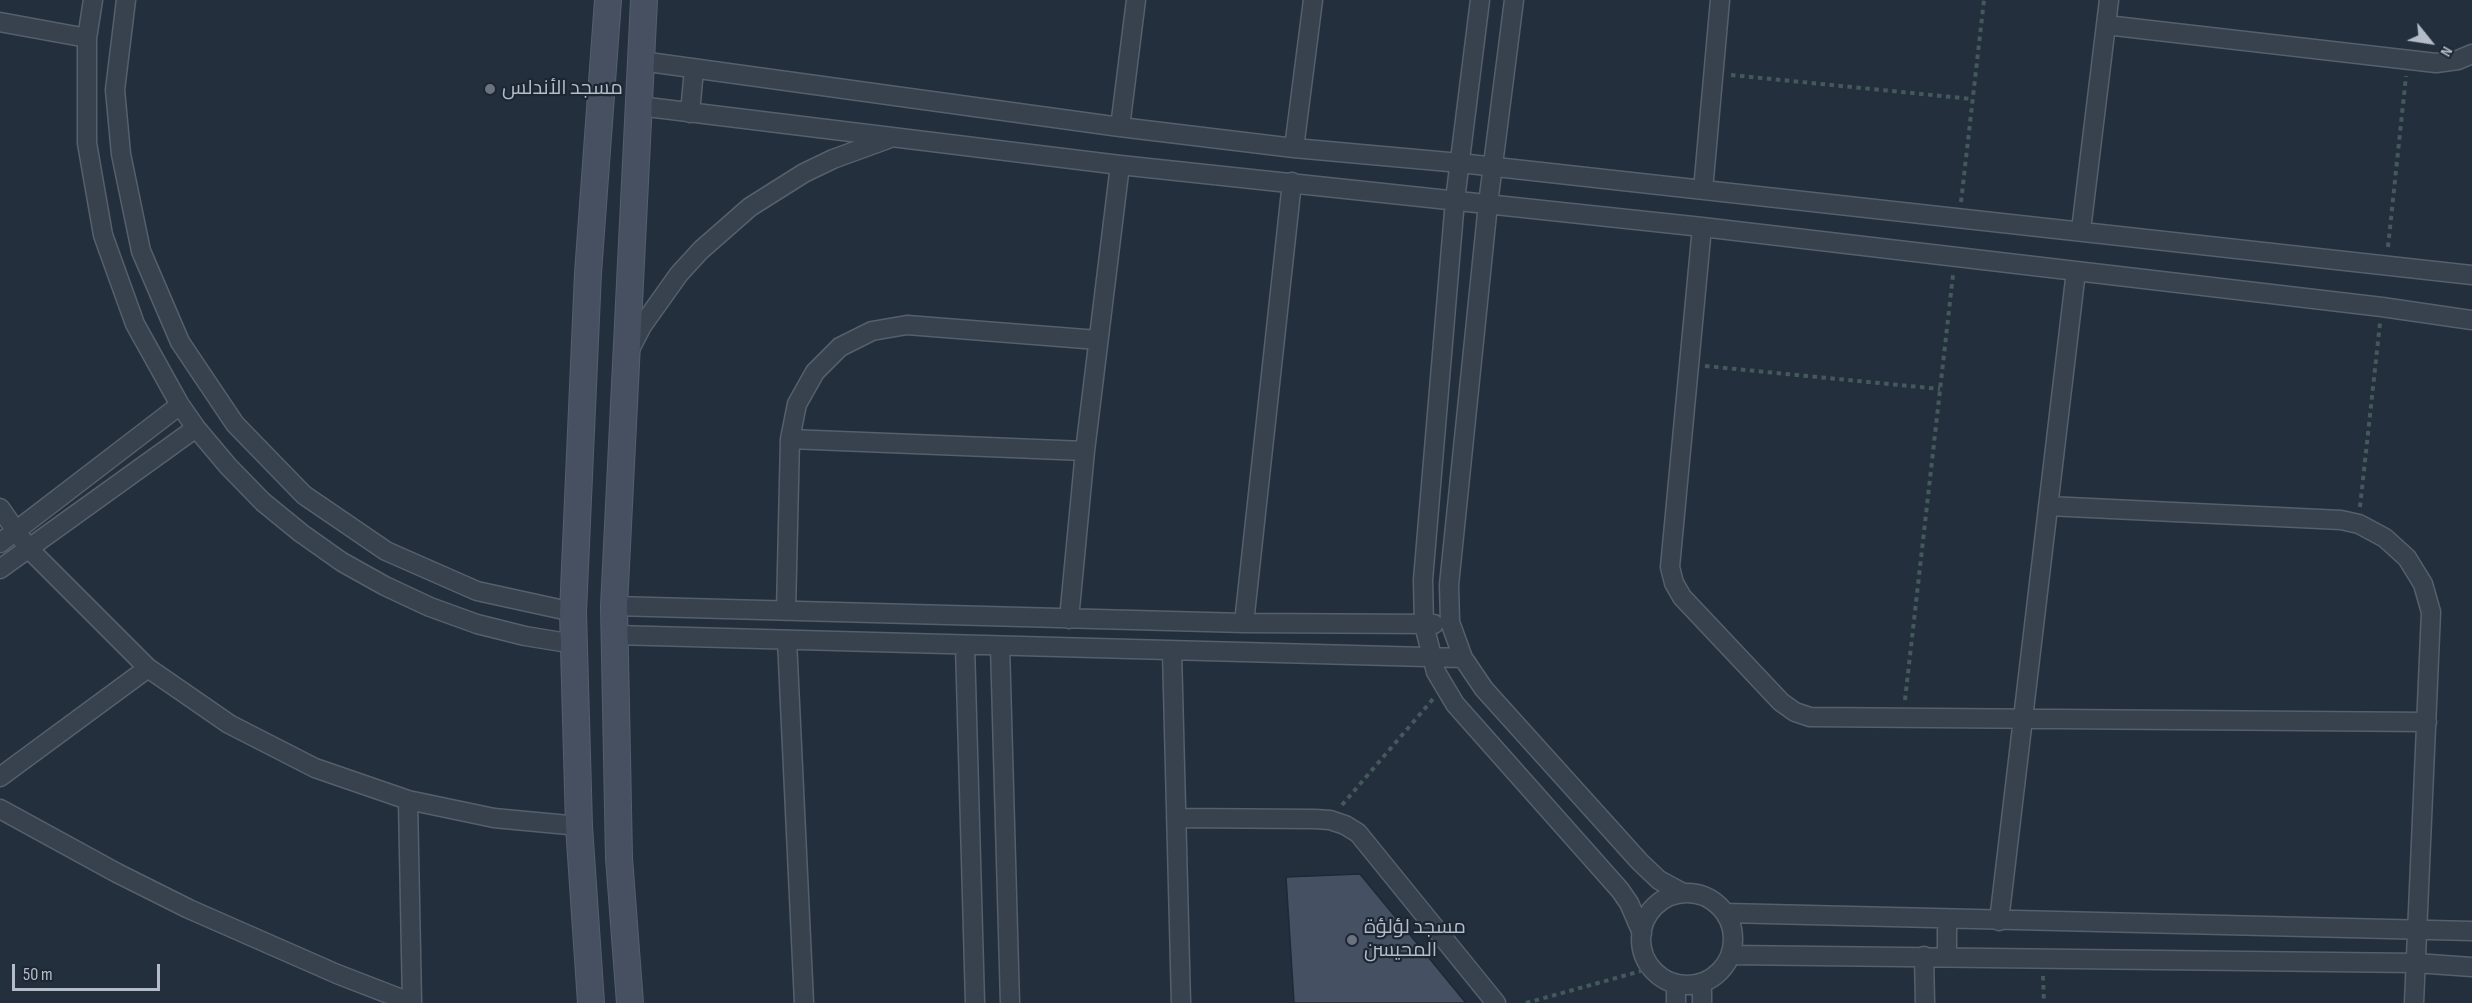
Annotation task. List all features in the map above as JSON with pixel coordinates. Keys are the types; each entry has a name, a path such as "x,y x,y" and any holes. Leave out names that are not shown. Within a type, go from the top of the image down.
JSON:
{"street":[{"path":"91,0 87,38 87,143 103,235 135,324 180,405 196,428 263,502 301,533 359,572 430,607 477,624 525,636 574,644"},
{"path":"126,0 115,90 121,154 141,251 180,342 235,424 304,495 386,551 477,591 573,612"},
{"path":"591,1003 579,826 573,612 588,273 608,0"},
{"path":"630,1003 619,858 614,606 644,0"},
{"path":"1120,127 1136,0"},
{"path":"1294,148 1313,0"},
{"path":"1480,0 1455,200 1423,580 1424,625 1431,657 1443,687 1455,704 1620,890 1629,903 1642,933 1645,957 1652,968 1676,984 1702,983 1719,972 1731,955 1734,938 1726,913 1707,897 1683,893 1659,880 1640,862 1484,689 1463,658 1450,622 1449,585 1488,204 1514,0"},
{"path":"1703,190 1720,0"},
{"path":"2081,230 2109,0"},
{"path":"0,22 87,38"},
{"path":"2106,25 2436,63 2458,60 2472,54"},
{"path":"641,61 1120,127 1294,148 1460,163 2468,272"},
{"path":"690,112 694,69"},
{"path":"639,106 1120,165 1702,227 2382,307 2472,320"},
{"path":"627,355 660,300 701,250 724,228 776,189 804,172 863,147 894,137"},
{"path":"1069,618 1085,451 1120,165"},
{"path":"1244,623 1292,182"},
{"path":"1702,227 1670,567 1674,583 1682,597 1781,702 1795,712 1810,717 2427,722"},
{"path":"1999,921 2076,271"},
{"path":"2440,316 2472,328"},
{"path":"786,611 790,439 797,404 814,372 840,347 872,331 907,325 1098,340"},
{"path":"0,543 180,405"},
{"path":"0,569 196,428"},
{"path":"790,439 1085,451"},
{"path":"2048,506 2341,520 2359,524 2385,538 2407,558 2423,584 2431,612 2414,1003"},
{"path":"0,508 28,548 148,668 229,724 306,763 408,800 494,818 579,826"},
{"path":"614,606 1244,623 1424,625 1450,622"},
{"path":"615,635 1463,658"},
{"path":"787,640 804,1003"},
{"path":"965,645 975,1003"},
{"path":"1000,646 1010,1003"},
{"path":"1172,651 1181,1003"},
{"path":"0,777 148,668"},
{"path":"0,809 117,873 189,909 337,974 412,1003 408,800"},
{"path":"1176,818 1330,820 1345,825 1358,834 1496,1003"},
{"path":"581,861 619,858"},
{"path":"1642,933 1652,910 1671,896 1683,893"},
{"path":"1726,913 2472,931"},
{"path":"1947,920 1947,956"},
{"path":"1731,955 2416,963 2472,967"},
{"path":"1924,956 1925,1003"},
{"path":"1702,983 1702,1003"},
{"path":"1676,984 1676,1003"}],"path":[{"path":"1959,218 1984,0"},
{"path":"1714,73 1972,99"},
{"path":"1903,718 1954,258"},
{"path":"1688,364 1940,389"},
{"path":"1330,820 1443,687"},
{"path":"2043,958 2044,1003"},
{"path":"1526,1003 1652,968"}],"building":[{"name":"مسجد لؤلؤة المحيسن","path":"1360,874 1466,1003 1294,1003 1286,877"}],"place":[{"name":"مسجد الأندلس","path":"490,89"},
{"name":"مسجد لؤلؤة المحيسن","path":"1352,940"}]}
